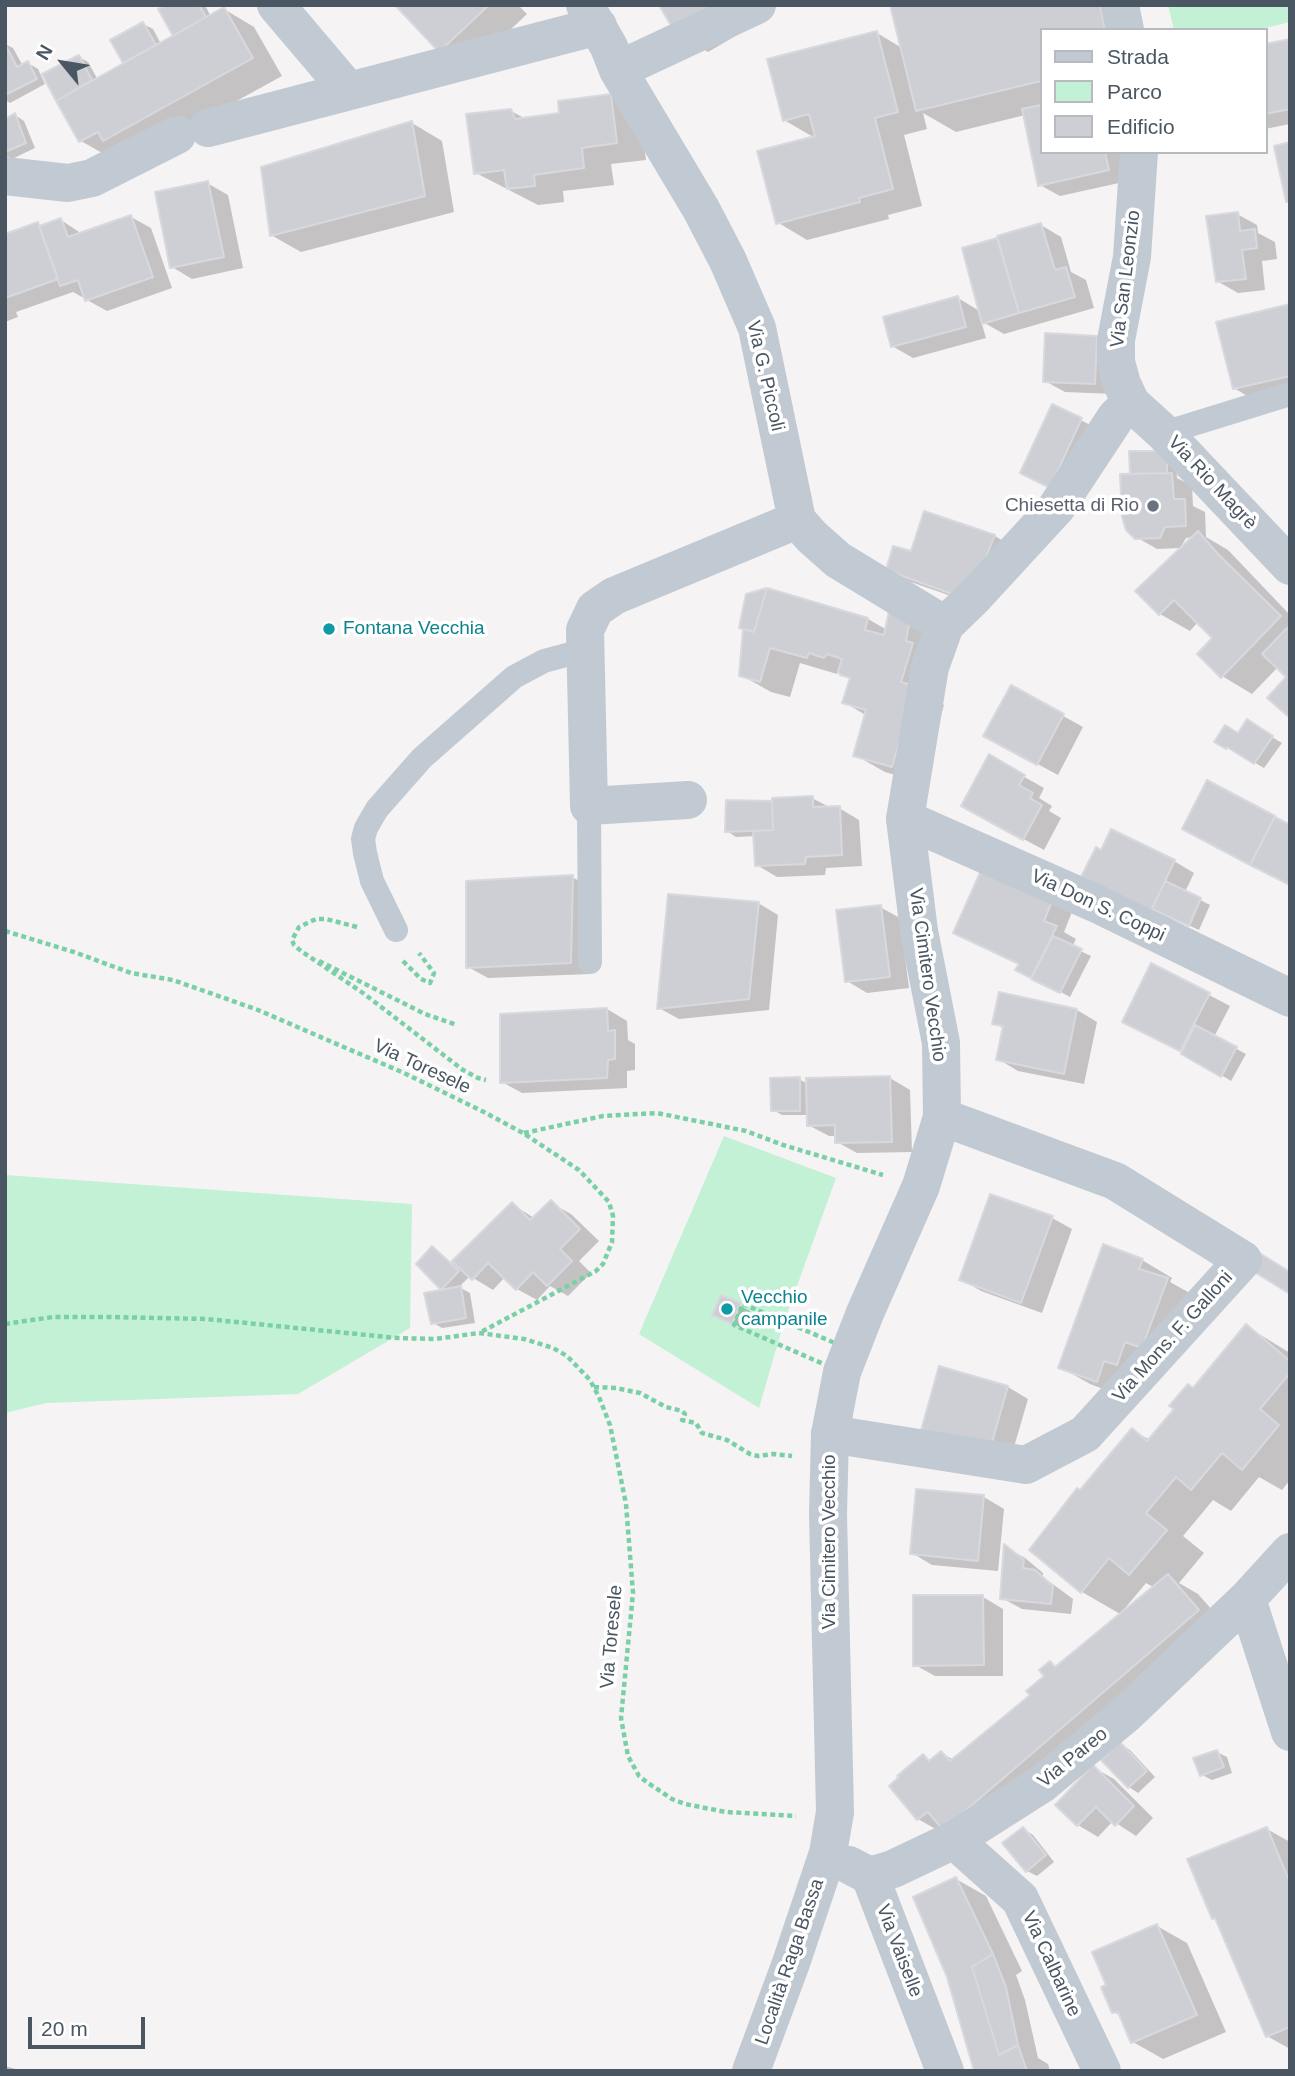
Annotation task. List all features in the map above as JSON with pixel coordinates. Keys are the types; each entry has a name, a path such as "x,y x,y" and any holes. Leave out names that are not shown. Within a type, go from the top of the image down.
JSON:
{"street":[{"path":"276,5 349,91"},
{"path":"618,70 757,5"},
{"path":"1120,5 1125,28"},
{"path":"5,176 68,183 92,178 192,132 349,91 592,16"},
{"name":"Via G. Piccoli","path":"592,16 618,70 701,209 728,261 757,328 797,520"},
{"name":"Via San Leonzio","path":"1131,403 1116,362 1116,340 1132,257 1139,154"},
{"name":"Via Rio Magrè","path":"1131,403 1164,433 1290,566"},
{"name":"Via Cimitero Vecchio","path":"828,1853 835,1812 828,1514 830,1434 842,1372 921,1186 942,1117 941,1043 919,931 905,819 930,667 945,625 1056,508 1116,417 1131,403"},
{"path":"688,800 589,806 585,630 595,609 614,596 797,520 838,560 945,625"},
{"name":"Via Don S. Coppi","path":"905,819 1094,903 1290,998"},
{"name":"Via Mons. F. Galloni","path":"830,1434 1026,1465 1085,1434 1243,1260 1115,1181 942,1117"},
{"name":"Via Pareo","path":"870,1876 893,1869 954,1840 1042,1784 1125,1715 1247,1599 1290,1552"},
{"path":"1247,1599 1290,1732"},
{"name":"Via Calbarine","path":"954,1840 1020,1899 1102,2071"},
{"path":"828,1853 870,1876"},
{"name":"Località Raga Bassa","path":"751,2071 828,1853"},
{"name":"Via Vaiselle","path":"870,1876 945,2071"}],"lane":[{"path":"1164,433 1290,394"},
{"path":"395,941 372,881 363,839 377,809 422,758 514,677 544,661 585,650"},
{"path":"589,806 590,962"}],"path":[{"path":"363,929 316,919 293,933 293,945 363,993 463,1070 478,1079 486,1080"},
{"name":"Via Toresele","path":"5,931 131,973 183,983 258,1010 427,1083 523,1133 579,1170 609,1202 613,1216 612,1242 603,1264 596,1271 479,1333"},
{"path":"395,941 418,951 434,973 430,983 421,979 395,941"},
{"path":"311,959 425,1014 457,1025"},
{"path":"523,1133 603,1116 657,1113 746,1131 783,1145 921,1186"},
{"path":"743,1304 849,1349 842,1372 734,1325 743,1304"},
{"name":"Via Toresele","path":"5,1324 53,1317 206,1319 397,1338 435,1339 479,1333 524,1339 553,1348 576,1364 593,1387 610,1424 626,1504 633,1593 621,1718 625,1747 639,1776 672,1799 707,1809 780,1816 835,1812"},
{"path":"593,1387 632,1390 647,1396 666,1407 682,1411 685,1414 682,1420 696,1423 702,1433 727,1440 750,1454 798,1455"}],"green space":[{"path":"1168,5 1290,5 1290,22 1265,28 1174,28"},
{"path":"724,1136 836,1178 784,1322 759,1408 639,1334"},
{"path":"5,1175 412,1204 410,1328 298,1394 46,1403 5,1413"}],"building":[{"path":"166,5 199,5 206,17 173,36 158,9"},
{"path":"395,5 489,5 439,52"},
{"path":"659,5 730,5 677,36"},
{"path":"890,5 1100,5 1105,28 1040,28 1040,81 916,111"},
{"path":"224,7 253,58 103,141 98,132 79,142 56,101"},
{"path":"143,22 156,45 123,63 110,40"},
{"path":"877,31 898,112 875,118 893,189 859,198 860,202 776,224 757,151 815,136 809,114 783,121 767,59"},
{"path":"1290,39 1290,109 1267,114 1267,44"},
{"path":"5,44 17,67 28,61 37,79 5,95"},
{"path":"79,55 92,80 56,101 42,74"},
{"path":"611,94 617,143 582,148 584,168 534,175 535,186 507,189 504,170 474,174 466,114 511,109 515,119 559,113 558,101"},
{"path":"1040,105 1040,154 1105,154 1109,170 1038,186 1022,109"},
{"path":"15,113 26,143 5,152 5,119"},
{"path":"412,121 425,196 270,236 261,167"},
{"path":"1290,142 1290,202 1286,202 1274,146"},
{"path":"208,181 224,257 170,268 155,192"},
{"path":"1238,212 1240,231 1255,229 1257,248 1242,250 1246,279 1216,282 1206,216"},
{"path":"131,215 153,277 85,301 78,280 60,286 39,226 61,218 68,237"},
{"path":"38,222 58,279 5,298 5,234"},
{"path":"1041,223 1055,270 1066,267 1075,297 1019,313 997,236"},
{"path":"997,238 1019,313 982,324 962,248"},
{"path":"958,296 966,327 891,347 883,317"},
{"path":"1290,304 1290,376 1233,389 1216,322"},
{"path":"1045,333 1097,336 1095,384 1043,382"},
{"path":"1052,404 1082,418 1050,488 1020,473"},
{"path":"1129,451 1167,451 1167,473 1130,474"},
{"name":"Chiesetta di Rio","path":"1172,473 1174,499 1185,499 1186,526 1165,527 1160,538 1135,539 1126,530 1122,517 1120,474"},
{"path":"924,511 995,535 981,570 952,594 886,570 893,546 911,551"},
{"path":"1198,531 1281,616 1221,678 1197,654 1212,638 1174,600 1159,615 1135,591"},
{"path":"767,588 868,618 865,630 884,635 890,606 910,619 906,641 913,643 901,682 915,686 892,767 853,756 866,710 842,703 850,678 840,675 838,671 842,659 827,654 824,658 809,653 807,658 770,648 760,682 739,676 743,629 754,632"},
{"path":"767,588 754,632 739,628 746,594"},
{"path":"1287,628 1290,630 1290,718 1267,698 1286,677 1262,654"},
{"path":"1011,685 1064,714 1037,765 983,736"},
{"path":"1247,719 1273,736 1254,764 1214,742 1225,725 1238,733"},
{"path":"989,754 1025,775 1019,785 1033,793 1030,798 1042,805 1023,840 961,806"},
{"path":"1207,780 1275,816 1250,865 1182,829"},
{"path":"813,796 813,807 840,806 842,855 806,857 805,864 755,866 753,831 773,830 772,798"},
{"path":"726,800 772,801 773,830 725,832"},
{"path":"1275,817 1290,825 1290,885 1250,865"},
{"path":"1111,829 1175,860 1151,911 1081,877 1096,847 1101,850"},
{"path":"984,864 1053,899 1044,921 1057,926 1031,978 1015,970 1019,964 953,933"},
{"path":"573,875 571,963 466,968 466,881"},
{"path":"1165,881 1201,898 1189,926 1152,909"},
{"path":"668,894 759,902 749,999 657,1009"},
{"path":"881,905 890,977 845,982 836,910"},
{"path":"1053,936 1082,949 1060,993 1031,979"},
{"path":"1151,963 1210,993 1180,1051 1122,1022"},
{"path":"999,992 1077,1009 1064,1074 996,1060 1003,1026 992,1024"},
{"path":"607,1008 608,1031 615,1030 615,1059 608,1060 607,1078 500,1083 500,1014"},
{"path":"1195,1025 1237,1047 1221,1077 1181,1054"},
{"path":"890,1076 892,1142 835,1143 835,1125 807,1126 806,1078"},
{"path":"800,1077 800,1111 771,1111 770,1078"},
{"path":"990,1194 1053,1216 1021,1303 959,1280"},
{"path":"551,1200 580,1229 560,1249 572,1261 547,1286 533,1272 516,1290 488,1263 472,1280 452,1261 512,1202 530,1220"},
{"path":"1103,1244 1143,1259 1139,1269 1168,1278 1142,1348 1125,1342 1117,1365 1104,1361 1097,1382 1058,1368"},
{"path":"432,1246 459,1271 441,1290 416,1264"},
{"path":"1253,1249 1290,1272 1290,1294 1243,1265"},
{"path":"461,1286 466,1318 431,1324 424,1293"},
{"name":"Vecchio campanile","path":"721,1295 741,1303 732,1324 712,1315"},
{"path":"1246,1324 1290,1361 1290,1373 1260,1409 1279,1425 1242,1470 1222,1453 1191,1490 1176,1477 1146,1513 1167,1530 1129,1575 1109,1558 1081,1593 1029,1550 1077,1488 1080,1490 1132,1428 1147,1441 1174,1409 1169,1406 1188,1384 1193,1388"},
{"path":"939,1366 1008,1386 989,1453 920,1434"},
{"path":"916,1489 984,1495 978,1561 910,1554"},
{"path":"1004,1544 1024,1560 1023,1568 1035,1570 1053,1586 1051,1604 1000,1599"},
{"path":"1168,1574 1199,1610 943,1830 928,1812 917,1820 889,1786 899,1777 897,1776 923,1754 929,1761 941,1751 950,1761 1030,1695 1026,1691 1044,1676 1039,1670 1050,1661 1055,1667"},
{"path":"913,1595 983,1595 984,1665 913,1666"},
{"path":"1120,1742 1147,1771 1128,1788 1101,1760"},
{"path":"1217,1750 1224,1767 1200,1776 1193,1758"},
{"path":"1093,1765 1134,1806 1115,1826 1096,1807 1077,1826 1055,1805"},
{"path":"1023,1827 1046,1855 1026,1872 1002,1843"},
{"path":"1267,1827 1290,1883 1290,2027 1266,2037 1187,1859"},
{"path":"956,1877 993,1954 972,1967 999,2055 1018,2045 1027,2071 974,2071 947,1977 913,1897"},
{"path":"1157,1924 1197,2015 1131,2043 1118,2012 1112,2013 1101,1987 1106,1985 1092,1952"},
{"path":"993,1954 1006,1987 1018,2045 999,2055 972,1967"}],"place":[{"name":"Chiesetta di Rio","path":"1153,506"},
{"name":"Fontana Vecchia","path":"329,629"},
{"name":"Vecchio campanile","path":"727,1309"}]}
